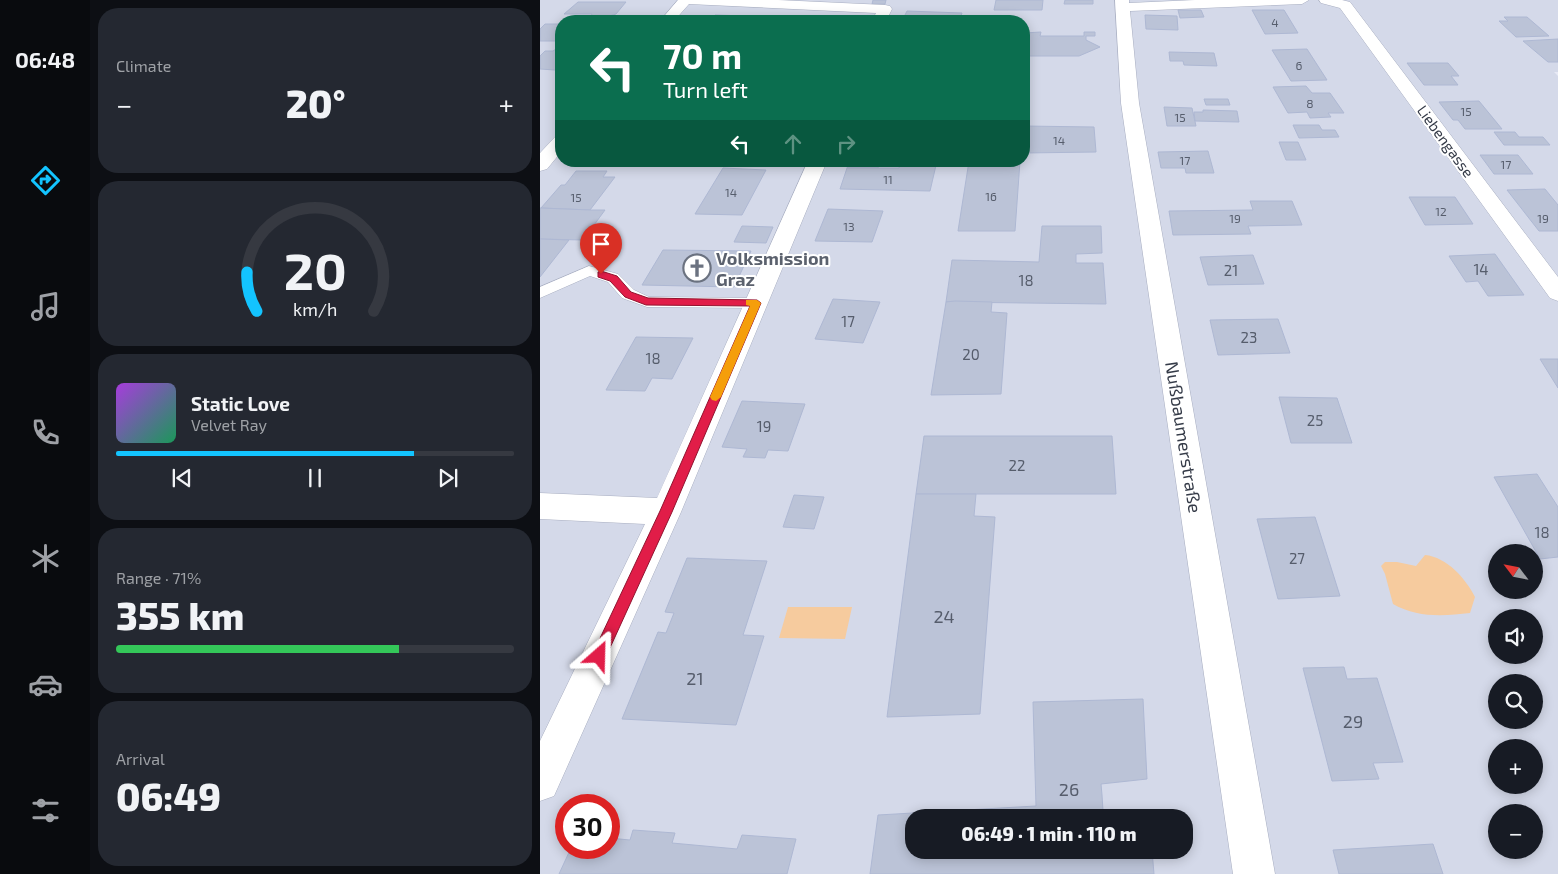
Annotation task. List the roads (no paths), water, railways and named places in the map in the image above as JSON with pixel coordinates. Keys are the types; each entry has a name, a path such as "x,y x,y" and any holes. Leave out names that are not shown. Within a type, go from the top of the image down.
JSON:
{"street":[{"path":"672,15 685,0 885,9 882,15"},
{"path":"1122,4 1302,0"},
{"name":"Liebengasse","path":"1326,0 1345,5 1558,293"},
{"name":"Nußbaumerstraße","path":"1122,4 1130,103 1254,874"},
{"path":"540,165 555,148"},
{"path":"540,782 666,512 815,167"},
{"path":"540,506 666,512"}],"lane":[{"path":"540,293 589,270 613,278 628,294 646,302 757,303"}],"place":[{"name":"Volksmission Graz","path":"697,268"}]}
